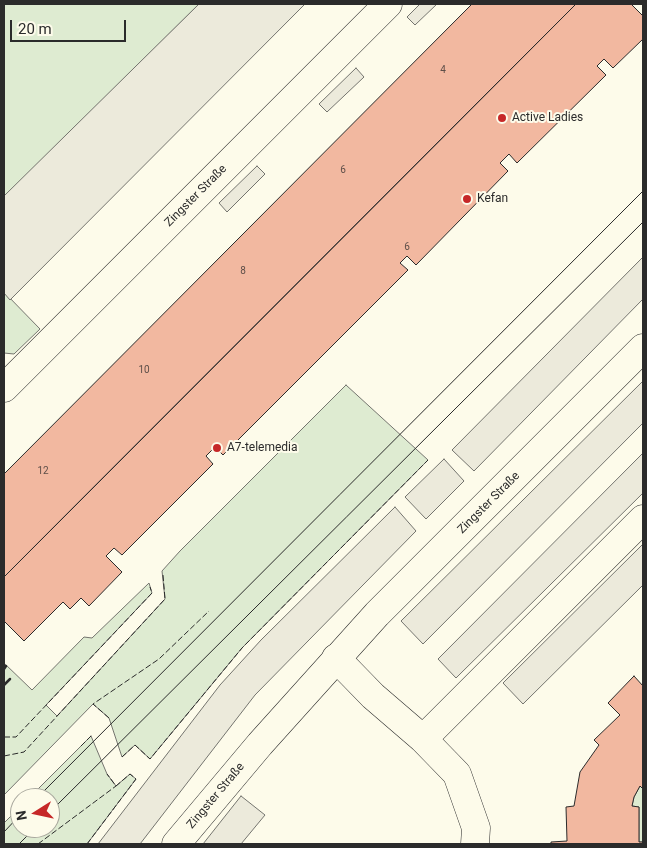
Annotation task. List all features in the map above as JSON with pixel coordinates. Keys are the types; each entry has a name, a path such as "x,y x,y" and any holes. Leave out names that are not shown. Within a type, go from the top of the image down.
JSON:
{"street":[{"name":"Zingster Straße","path":"4,388 388,4"},
{"name":"Zingster Straße","path":"176,844 260,744 377,614 643,348"},
{"path":"423,739 643,519"},
{"path":"336,658 372,696 423,739 457,774 476,828 476,844"}],"green space":[{"path":"4,4 199,4 4,198"},
{"path":"4,292 40,329 14,354 4,353"},
{"path":"346,385 428,460 242,648 150,759 135,745 122,757 109,718 93,704 4,795 4,663 32,690 84,637 92,638 149,583 152,593 46,705 57,716 165,599 162,571"},
{"path":"91,736 107,774 116,786 130,774 136,779 87,844 4,844 4,823 10,817 10,838 60,838 60,788 39,788"},
{"path":"640,786 643,789 643,842 639,842 639,807 632,806"}],"shaded area":[{"path":"199,4 305,4 10,300 4,293 4,196"},
{"path":"420,4 437,4 415,25 407,17"},
{"path":"356,68 364,77 327,112 319,104"},
{"path":"257,166 265,174 227,212 219,203"},
{"path":"643,257 643,299 474,471 452,450"},
{"path":"643,381 643,423 423,644 401,621"},
{"path":"643,453 643,493 456,678 438,659"},
{"path":"444,459 464,481 426,519 405,497"},
{"path":"395,507 416,531 255,695 140,844 98,844 220,685 261,640"},
{"path":"643,544 643,585 523,704 503,683"},
{"path":"241,796 265,815 241,844 203,844"}],"building":[{"path":"472,4 576,4 5,576 4,474"},
{"path":"576,4 631,4 643,16 643,39 613,68 604,59 597,66 606,75 517,163 509,154 500,163 508,171 416,265 407,256 400,263 408,270 223,455 215,447 206,456 213,464 122,555 114,548 106,556 122,572 89,606 81,598 70,609 63,602 24,641 4,621 4,574 5,576"},
{"path":"634,676 643,686 643,789 640,786 632,806 639,807 639,842 643,842 643,844 551,844 551,842 567,841 566,807 574,806 580,772 599,745 594,740 620,715 608,703"}],"tram line":[{"path":"47,788 643,191"},
{"path":"60,802 643,222"},
{"path":"4,832 10,826"},
{"path":"19,844 25,838"}],"fence":[{"path":"122,757 135,745 150,759 242,648 428,460"},
{"path":"4,756 24,752 165,599 163,575"},
{"path":"4,737 16,737 152,593 150,587"},
{"path":"109,718 93,704 159,659 209,611"},
{"path":"81,746 91,736"},
{"path":"87,844 136,779 130,774 116,786 107,774"},
{"path":"38,844 116,786"}],"wall":[{"path":"4,685 10,679"}],"place":[{"name":"Active Ladies","path":"502,118"},
{"name":"Kefan","path":"467,199"},
{"name":"A7-telemedia","path":"217,448"}]}
